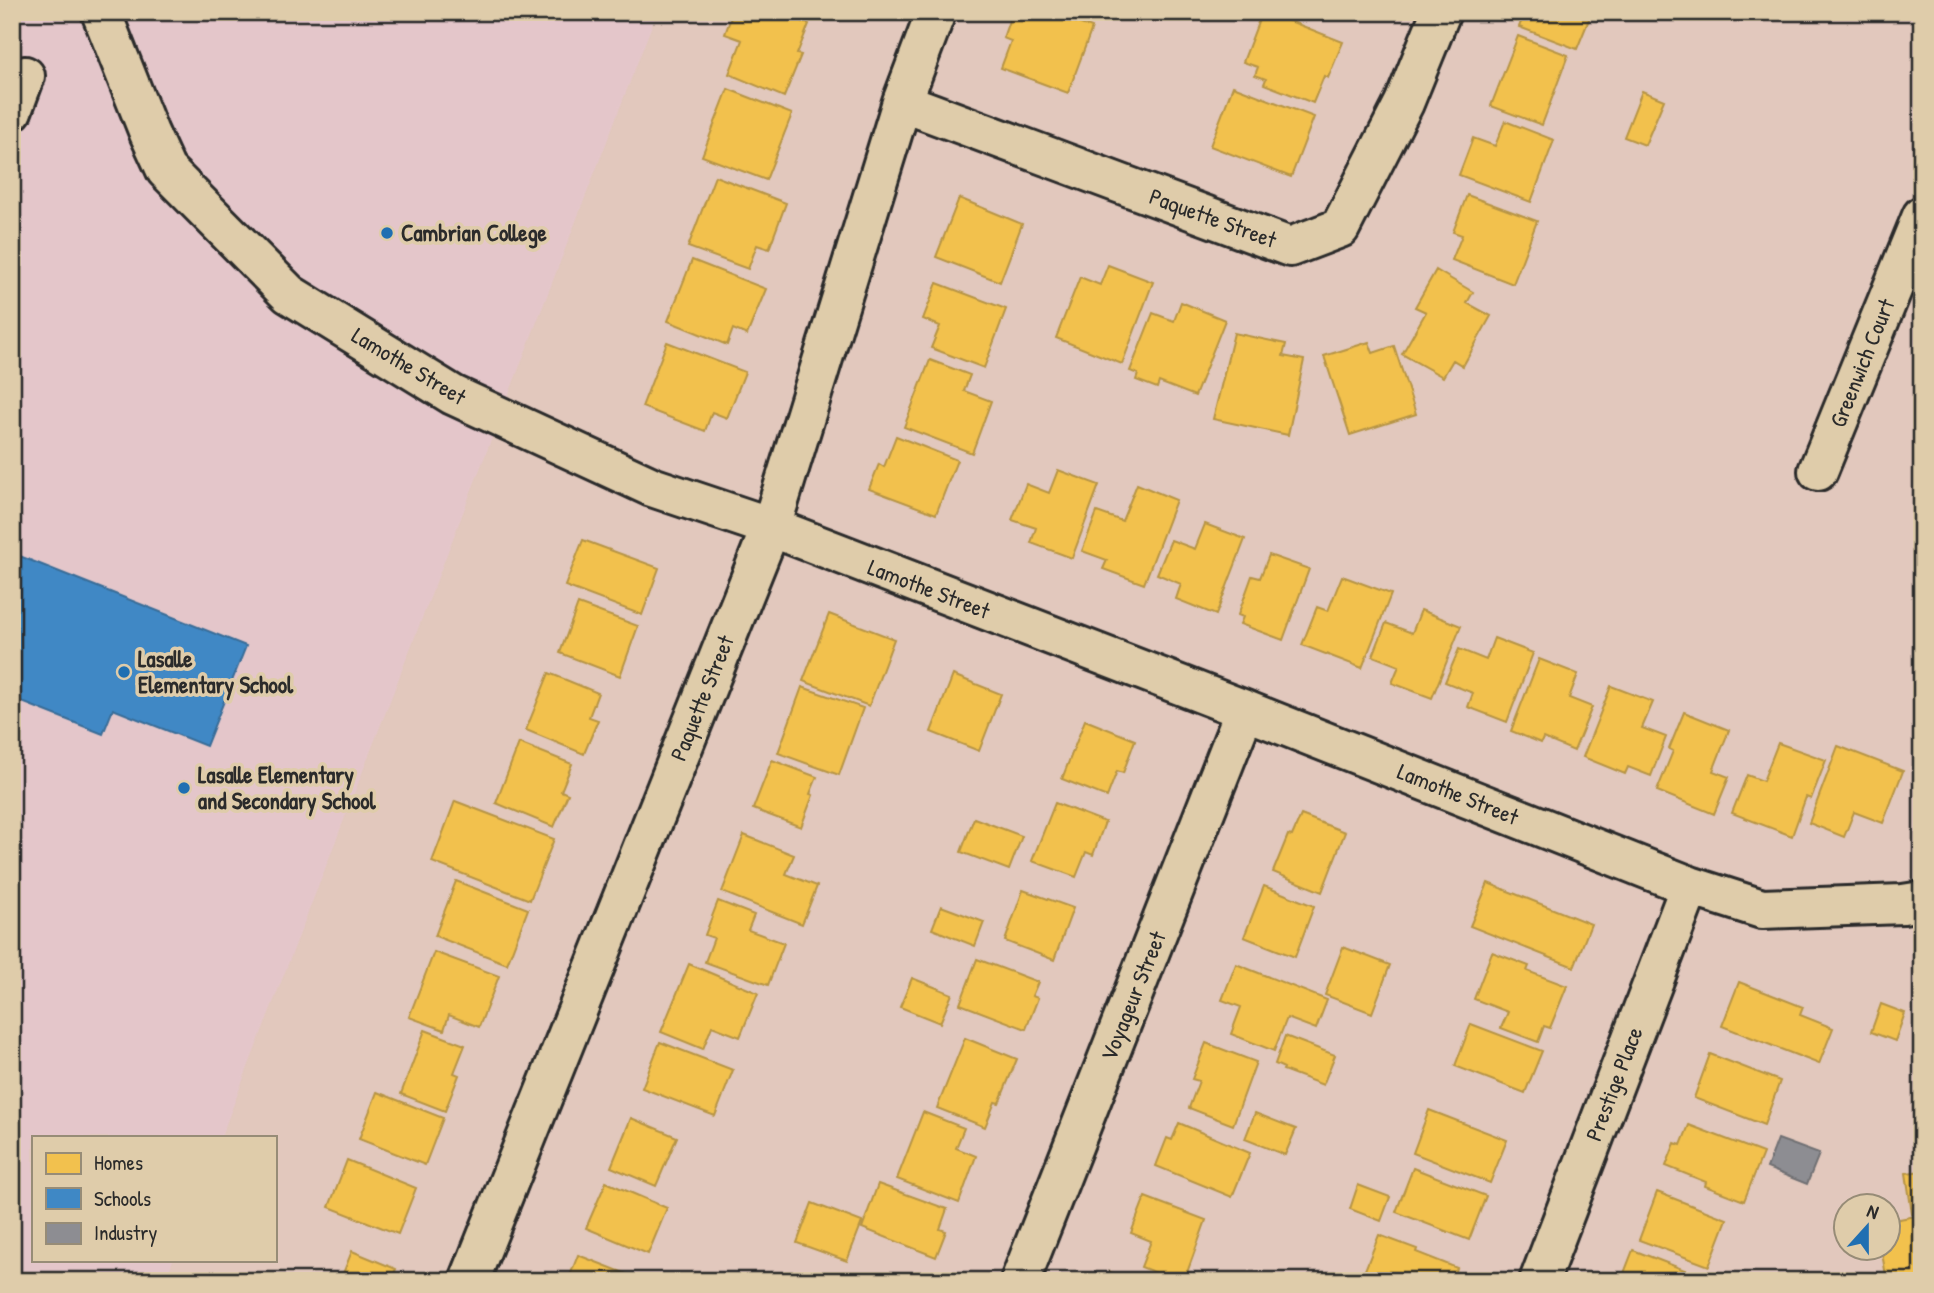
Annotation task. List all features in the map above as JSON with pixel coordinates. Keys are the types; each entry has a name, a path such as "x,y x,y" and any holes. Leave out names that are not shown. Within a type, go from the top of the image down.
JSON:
{"street":[{"name":"Lamothe Street","path":"101,12 166,170 289,294 453,395 652,487 771,527 1690,886 1762,909 1922,901"},
{"name":"Paquette Street","path":"469,1281 771,527 902,102 936,12"},
{"name":"Paquette Street","path":"902,102 1290,247 1340,228 1404,103 1441,12"},
{"name":"Greenwich Court","path":"1818,471 1922,216"},
{"name":"Voyageur Street","path":"1020,1281 1245,710"},
{"name":"Prestige Place","path":"1539,1281 1690,886"}],"shaded area":[{"name":"Lasalle Elementary and Secondary School","path":"12,12 657,12 221,1136 32,1136 32,1262 172,1262 165,1281 12,1281"}],"building: Homes":[{"path":"733,12 778,12 809,24 797,54 801,55 784,97 729,74 742,40 725,34"},
{"path":"1012,12 1047,12 1092,28 1068,93 1001,68 1011,41 1003,38"},
{"path":"1262,12 1343,42 1328,78 1324,76 1313,103 1264,84 1266,79 1255,75 1258,67 1243,62"},
{"path":"1525,12 1592,12 1577,49 1519,27"},
{"path":"1518,36 1568,55 1542,125 1491,106"},
{"path":"1233,86 1314,117 1291,177 1210,146"},
{"path":"728,89 792,114 766,180 702,156"},
{"path":"1642,91 1664,100 1645,145 1624,137"},
{"path":"1505,121 1554,140 1531,202 1459,175 1473,138 1495,146"},
{"path":"715,176 786,203 769,249 757,245 748,269 688,247"},
{"path":"1467,195 1537,221 1513,284 1452,260 1462,235 1453,232"},
{"path":"959,198 1022,224 1000,282 936,257"},
{"path":"692,260 766,289 747,335 733,329 727,345 668,321"},
{"path":"1108,265 1153,282 1122,364 1056,338 1080,277 1100,285"},
{"path":"1436,270 1473,292 1467,303 1491,316 1463,366 1453,360 1443,377 1402,354 1426,312 1415,307"},
{"path":"937,283 1006,309 984,368 931,348 940,326 923,319"},
{"path":"1181,302 1225,320 1195,396 1159,382 1157,388 1136,380 1138,374 1130,371 1153,313 1174,321"},
{"path":"1234,333 1286,344 1283,356 1304,360 1288,435 1213,419"},
{"path":"667,342 745,372 727,418 712,412 705,431 642,407"},
{"path":"1369,342 1373,353 1394,346 1416,414 1350,435 1324,356"},
{"path":"930,360 970,375 964,391 991,401 972,453 904,427"},
{"path":"896,436 957,460 936,514 869,489 879,464 884,467"},
{"path":"1058,470 1099,485 1072,558 1031,543 1036,528 1012,520 1026,484 1049,493"},
{"path":"1137,484 1176,500 1144,584 1103,569 1107,560 1082,551 1097,512 1122,521"},
{"path":"1205,524 1245,539 1216,615 1176,599 1181,584 1157,574 1171,540 1195,549"},
{"path":"583,540 659,568 642,615 565,586"},
{"path":"1269,555 1309,569 1283,640 1240,624 1243,617 1238,615 1252,576 1260,578"},
{"path":"1342,576 1391,594 1362,668 1302,645 1317,607 1328,611"},
{"path":"578,604 638,626 620,676 560,653"},
{"path":"1421,610 1461,626 1432,698 1392,683 1399,666 1373,656 1386,623 1412,633"},
{"path":"829,614 894,639 869,706 803,681"},
{"path":"1494,638 1533,653 1507,722 1468,707 1473,693 1445,682 1459,649 1486,660"},
{"path":"1539,659 1578,674 1569,698 1592,707 1574,751 1543,738 1541,743 1511,731"},
{"path":"549,673 598,693 589,717 598,720 584,754 526,730"},
{"path":"953,675 1001,694 979,751 931,732"},
{"path":"1611,686 1653,702 1642,728 1666,737 1651,776 1628,767 1625,774 1583,757"},
{"path":"802,687 863,708 839,775 778,753"},
{"path":"1684,712 1729,730 1713,771 1729,777 1714,814 1657,791 1673,751 1669,749"},
{"path":"1085,720 1135,740 1123,773 1117,771 1107,797 1062,779"},
{"path":"519,743 572,764 561,791 568,794 554,827 496,803"},
{"path":"1778,743 1826,760 1811,799 1806,797 1792,836 1732,813 1747,775 1763,781"},
{"path":"1838,746 1903,771 1883,823 1854,812 1844,837 1809,823"},
{"path":"772,760 817,777 801,827 753,809"},
{"path":"455,801 554,839 530,900 432,862"},
{"path":"1055,803 1105,822 1093,855 1086,852 1076,877 1032,861"},
{"path":"1301,815 1345,832 1322,892 1273,872 1288,835 1292,836"},
{"path":"974,818 1022,836 1009,870 961,852"},
{"path":"744,835 794,855 786,874 817,886 802,924 722,892"},
{"path":"456,881 528,909 507,964 435,936"},
{"path":"1488,883 1591,924 1574,967 1470,926"},
{"path":"1264,886 1314,906 1295,957 1244,937"},
{"path":"1023,890 1073,908 1054,960 1005,941"},
{"path":"718,901 754,915 748,930 784,943 768,985 705,962 714,938 705,935"},
{"path":"941,906 984,922 975,946 932,929"},
{"path":"1343,947 1390,965 1372,1013 1325,995"},
{"path":"434,952 499,976 479,1027 449,1015 444,1030 409,1017"},
{"path":"1492,952 1529,966 1527,971 1567,986 1550,1028 1544,1026 1538,1042 1501,1028 1508,1012 1474,999"},
{"path":"977,959 1038,982 1032,996 1038,998 1026,1029 960,1004"},
{"path":"689,964 758,993 740,1037 712,1026 703,1049 661,1032"},
{"path":"1236,964 1327,1000 1316,1029 1287,1018 1274,1051 1231,1034 1241,1007 1222,1000"},
{"path":"912,978 952,994 940,1023 900,1007"},
{"path":"1739,982 1803,1007 1800,1015 1833,1028 1819,1064 1722,1026"},
{"path":"1881,1004 1905,1013 1895,1041 1871,1032"},
{"path":"1471,1024 1542,1051 1525,1093 1455,1066"},
{"path":"425,1030 465,1045 454,1073 459,1075 445,1111 401,1094"},
{"path":"1285,1036 1335,1055 1323,1085 1283,1070 1284,1068 1275,1064"},
{"path":"965,1038 1017,1059 999,1103 995,1102 985,1127 937,1108"},
{"path":"660,1042 733,1070 715,1116 642,1088"},
{"path":"1206,1043 1256,1062 1233,1125 1189,1108 1199,1081 1192,1079"},
{"path":"1710,1054 1780,1081 1764,1125 1694,1098"},
{"path":"377,1092 443,1118 425,1165 359,1139"},
{"path":"1429,1110 1507,1140 1490,1183 1413,1153"},
{"path":"923,1112 964,1128 956,1148 976,1156 959,1203 897,1179"},
{"path":"1255,1113 1296,1129 1285,1155 1245,1139"},
{"path":"631,1118 677,1137 656,1186 611,1167"},
{"path":"1179,1123 1250,1153 1232,1197 1156,1166 1167,1138 1172,1140"},
{"path":"1689,1125 1763,1153 1744,1201 1705,1186 1706,1182 1666,1166 1675,1143 1681,1145"},
{"path":"347,1160 416,1188 398,1234 329,1207"},
{"path":"1413,1168 1486,1196 1469,1240 1396,1212"},
{"path":"1922,1171 1922,1213 1912,1214 1906,1173"},
{"path":"606,1182 667,1208 648,1254 586,1228"},
{"path":"878,1184 947,1209 940,1229 946,1231 936,1257 862,1228"},
{"path":"1358,1185 1390,1197 1381,1221 1350,1209"},
{"path":"1657,1192 1727,1219 1709,1266 1639,1240"},
{"path":"1145,1197 1206,1220 1184,1281 1177,1281 1141,1267 1151,1241 1131,1233"},
{"path":"812,1203 862,1222 847,1261 797,1243"},
{"path":"1916,1216 1922,1249 1922,1281 1887,1281 1884,1262 1902,1262 1902,1218"},
{"path":"1379,1235 1457,1268 1452,1281 1361,1280"},
{"path":"1633,1250 1708,1279 1621,1281"},
{"path":"352,1251 396,1269 391,1281 340,1281"},
{"path":"578,1255 642,1280 642,1281 568,1281"},
{"path":"1110,1272 1133,1281 1106,1281"}],"building: Schools":[{"name":"Lasalle Elementary School","path":"12,553 246,646 206,746 113,709 103,734 12,698"}],"building: Industry":[{"path":"1778,1139 1819,1154 1807,1184 1767,1168"}],"place":[{"name":"Cambrian College","path":"387,233"},
{"name":"Lasalle Elementary School","path":"124,672"},
{"name":"Lasalle Elementary and Secondary School","path":"184,788"}]}
